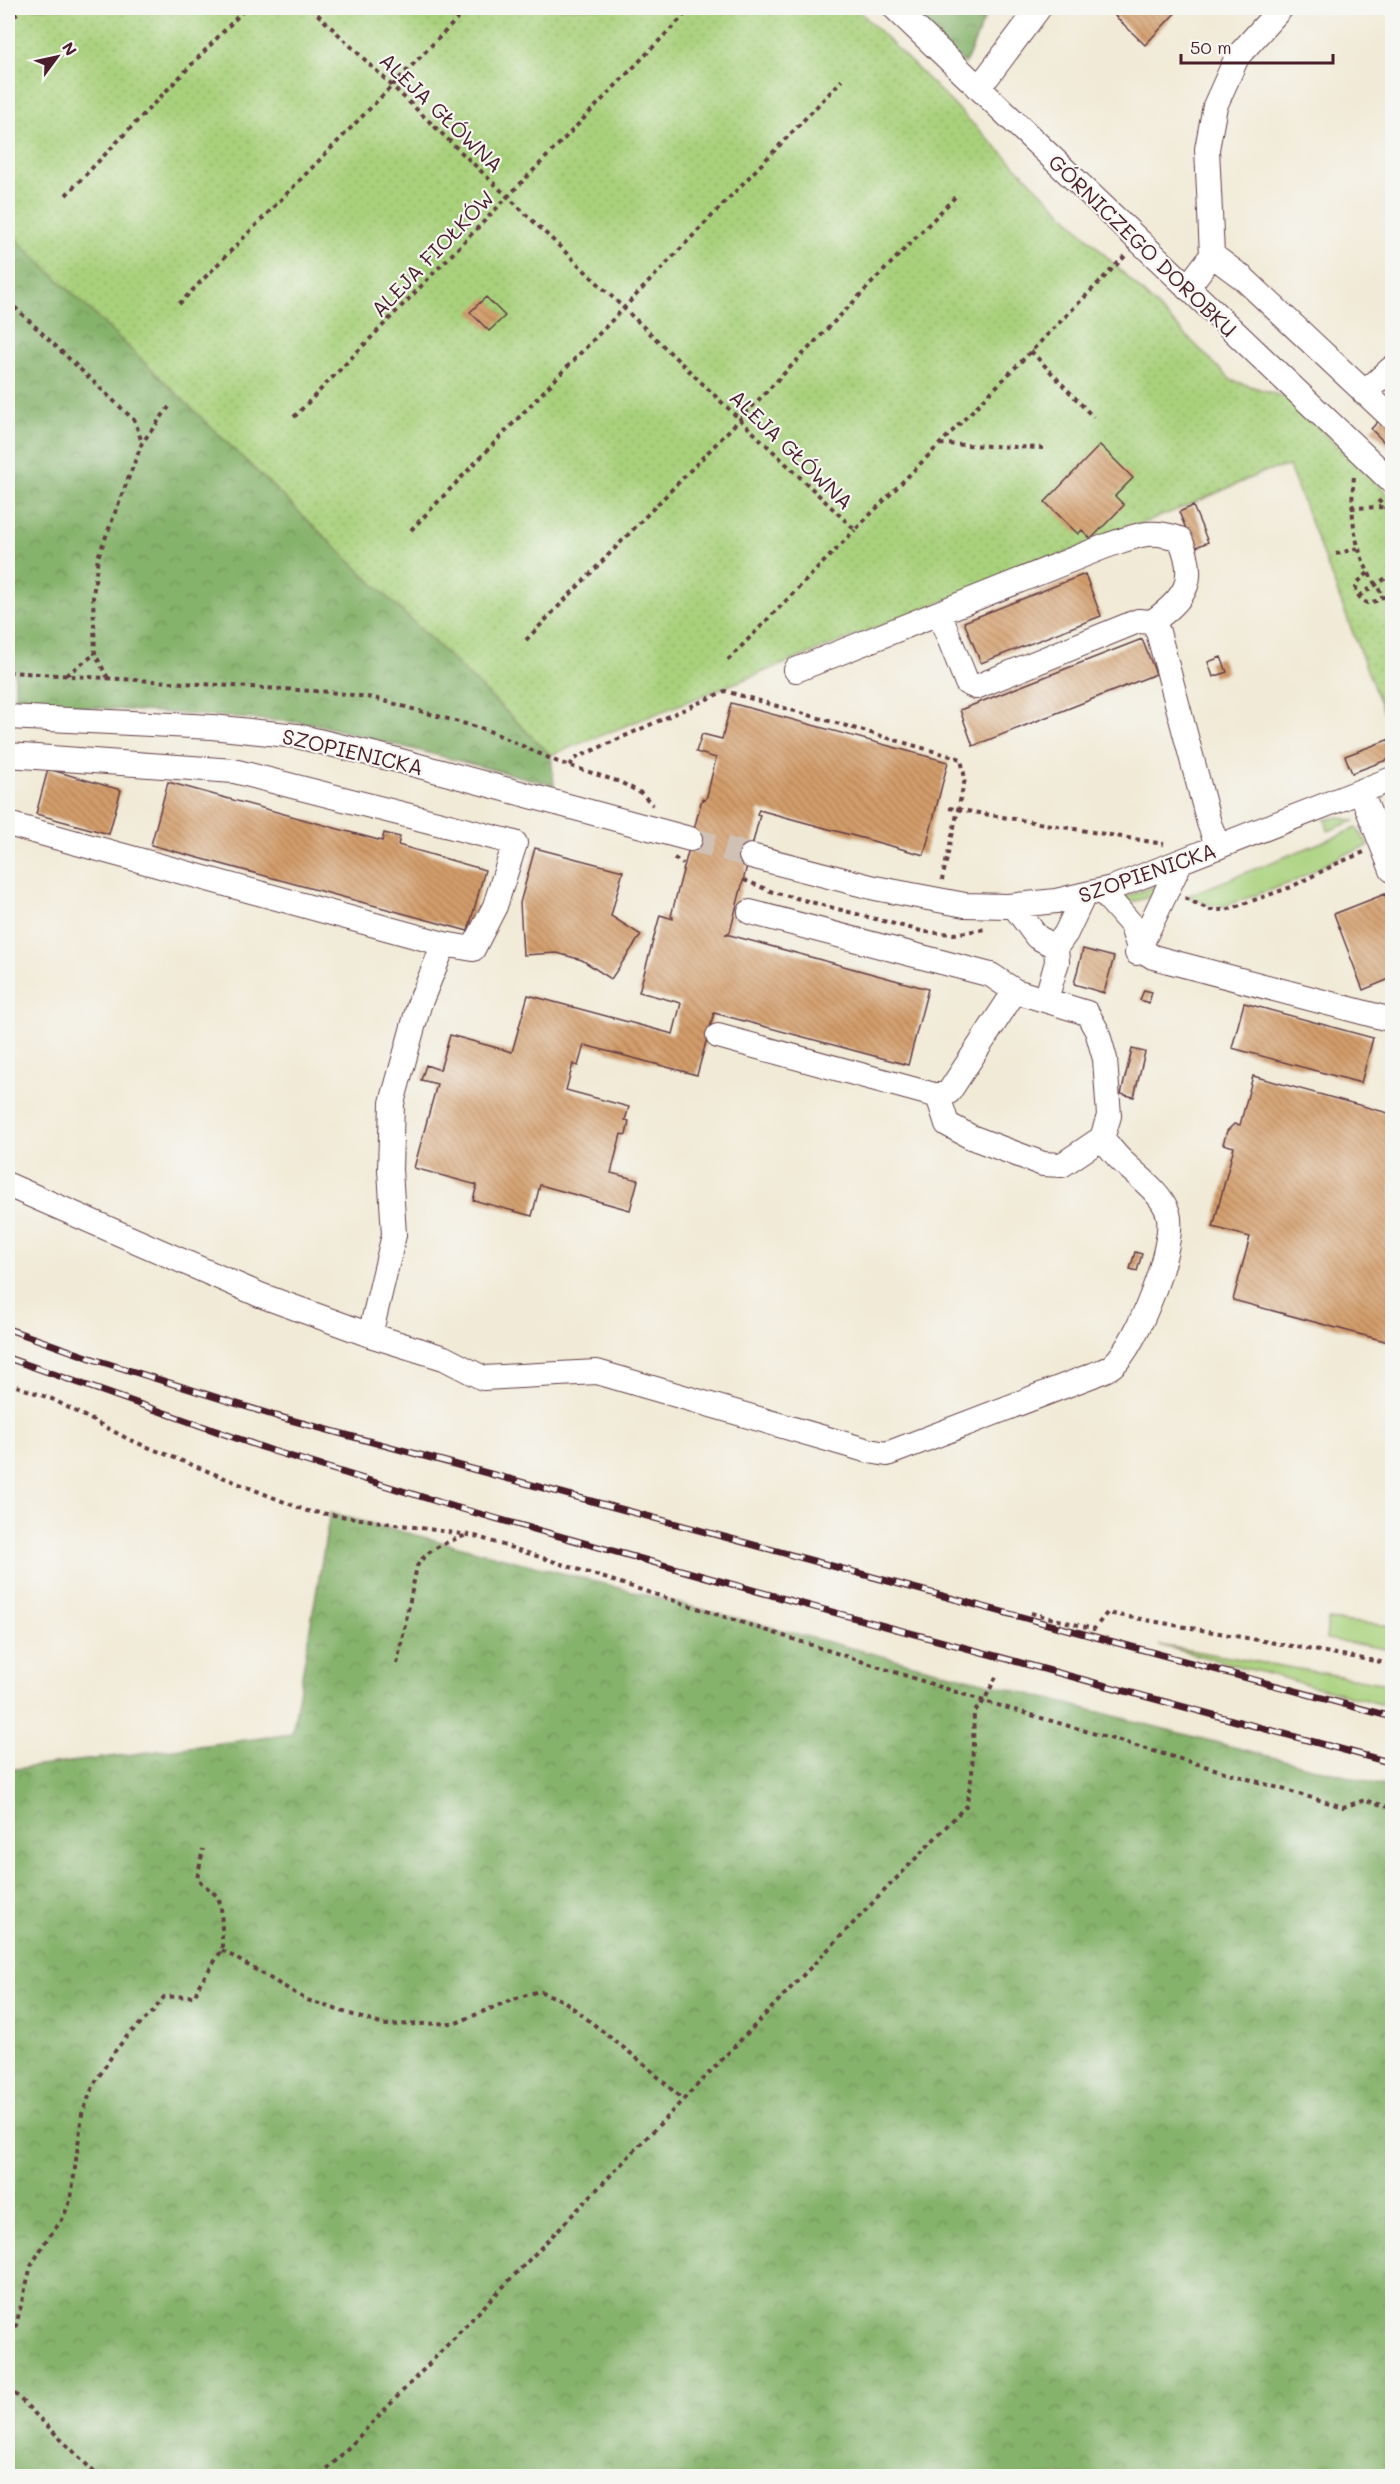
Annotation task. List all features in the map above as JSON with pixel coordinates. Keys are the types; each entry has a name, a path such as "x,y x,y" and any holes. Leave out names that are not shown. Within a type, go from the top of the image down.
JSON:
{"street":[{"name":"GÓRNICZEGO DOROBKU","path":"895,8 1392,482"},
{"path":"977,87 1039,8"},
{"path":"1187,288 1212,255 1207,149 1215,106 1237,57 1281,8"},
{"path":"1212,255 1243,278 1392,418"},
{"path":"1364,393 1392,368"},
{"path":"796,670 1106,546 1143,533 1162,533 1180,539 1188,558 1190,573 1184,594 1171,609 1152,622 1138,621 976,687 967,683 939,613"},
{"path":"1152,622 1158,632 1209,823 1218,848"},
{"name":"SZOPIENICKA","path":"8,717 212,727 297,736 408,763 690,839"},
{"path":"8,755 234,771 515,843 495,906 473,950 8,824"},
{"name":"SZOPIENICKA","path":"751,856 924,899 965,905 1014,906 1093,893 1174,854 1218,848 1392,779"},
{"path":"1361,792 1392,870"},
{"path":"1136,955 1174,854"},
{"path":"1046,1000 1056,969 1056,947 1093,893 1131,924 1136,933 1136,955"},
{"path":"1014,906 1037,936 1056,947"},
{"path":"750,912 991,975 1015,991 1087,1013 1097,1031 1105,1059 1109,1116 1102,1138 1062,1165 1043,1164 971,1137 947,1124 938,1096"},
{"path":"370,1335 394,1234 390,1169 392,1103 419,1005 444,944"},
{"path":"1136,955 1153,957 1392,1020"},
{"path":"718,1036 938,1096 949,1092 1015,991"},
{"path":"8,1185 260,1295 370,1335 444,1358 483,1378 597,1372 869,1451 887,1454 1093,1376 1114,1365 1131,1340 1152,1296 1163,1261 1168,1235 1168,1214 1158,1195 1121,1161 1102,1138"}],"path":[{"path":"8,23 22,8"},
{"path":"66,195 246,8"},
{"name":"ALEJA GŁÓWNA","path":"311,8 855,530 1127,254 1135,263"},
{"path":"179,304 468,8"},
{"name":"ALEJA FIOŁKÓW","path":"294,417 691,8"},
{"path":"411,530 842,80"},
{"path":"526,640 957,195"},
{"path":"8,300 135,421 142,443"},
{"path":"1031,351 1093,417"},
{"path":"109,678 95,654 93,616 98,556 142,443 169,407"},
{"path":"939,444 1043,448"},
{"path":"1354,477 1351,508 1358,548 1368,573 1392,606"},
{"path":"1351,508 1384,507"},
{"path":"728,660 855,530"},
{"path":"1336,554 1358,548"},
{"path":"1368,573 1357,583 1356,591 1359,596 1367,603 1384,596"},
{"path":"1359,596 1392,574"},
{"path":"65,676 95,654"},
{"path":"8,672 330,692 374,698 487,730 570,766 620,782 641,794 658,811"},
{"path":"570,766 574,759 724,691 961,759 965,779 941,886"},
{"path":"949,808 1174,854"},
{"path":"1179,896 1215,911 1226,910 1291,887 1338,862 1383,844"},
{"path":"744,880 773,892 919,931 954,934 971,931"},
{"path":"8,1383 52,1399 130,1440 307,1511 475,1536 984,1701 1343,1807 1365,1800 1392,1808"},
{"path":"397,1664 417,1566 423,1556 437,1547 467,1535 475,1536"},
{"path":"1031,1613 1094,1629 1107,1613 1392,1664"},
{"path":"321,2476 966,1806 972,1775 974,1712 984,1701 997,1675"},
{"path":"8,2344 15,2329 31,2266 47,2239 62,2220 71,2199 82,2114 94,2084 115,2051 128,2035 152,2013 164,1997 195,1996 199,1985 222,1950 221,1905 217,1896 197,1879 203,1849"},
{"path":"222,1950 307,2000 384,2025 456,2023 539,1991 564,2001 643,2064 683,2100"},
{"path":"8,2387 98,2476"}],"green space":[{"path":"8,8 856,8 1231,380 1288,398 1392,498 1392,735 1289,466 1266,471 1194,503 551,755 8,231"},
{"path":"907,8 989,8 965,64"},
{"path":"8,231 551,755 554,785 311,723 16,702 14,663 8,663"},
{"path":"1339,817 1354,821 1328,831 1325,819"},
{"path":"1357,828 1369,846 1343,855 1293,882 1224,906 1212,906 1187,896"},
{"path":"1157,885 1155,895 1126,904 1123,898"},
{"path":"330,1513 1392,1788 1392,2476 8,2476 8,1770 292,1734"},
{"path":"1328,1620 1392,1626 1392,1650 1326,1639"},
{"path":"1159,1645 1392,1685 1392,1707"}],"building":[{"path":"1116,8 1180,8 1145,45 1111,12"},
{"path":"486,297 505,316 489,331 470,312"},
{"path":"1384,415 1392,423 1392,450 1371,429"},
{"path":"1100,445 1133,478 1115,496 1124,505 1091,539 1082,530 1078,534 1045,502"},
{"path":"1193,506 1208,542 1194,548 1179,512"},
{"path":"1085,574 1101,616 981,663 964,622"},
{"path":"1142,639 1156,674 973,746 960,710"},
{"path":"1221,657 1227,672 1213,677 1208,662"},
{"path":"731,703 948,762 924,855 759,810 757,814 760,815 730,932 726,934 928,989 908,1065 714,1013 697,1075 584,1045 578,1066 573,1064 566,1090 629,1107 625,1120 629,1121 626,1135 621,1134 611,1173 638,1180 630,1210 540,1185 532,1216 473,1200 477,1185 414,1168 437,1084 421,1080 426,1065 440,1070 450,1035 512,1052 528,995 673,1034 681,1003 639,992 660,915 673,919 671,916 702,799 705,800 707,796 716,758 696,752 702,734 722,739"},
{"path":"1390,739 1392,758 1352,773 1345,756"},
{"path":"48,769 121,790 109,834 36,814"},
{"path":"168,782 382,841 384,833 400,837 398,845 485,870 468,931 151,845"},
{"path":"535,848 623,871 611,916 641,935 611,979 582,960 557,953 523,955 520,903"},
{"path":"1385,894 1392,914 1392,978 1363,990 1334,914"},
{"path":"1083,949 1114,957 1104,993 1074,984"},
{"path":"1144,990 1152,992 1149,1003 1140,1000"},
{"path":"1244,1003 1373,1038 1361,1083 1232,1048"},
{"path":"1132,1049 1145,1052 1134,1097 1121,1094"},
{"path":"1253,1076 1392,1114 1392,1343 1233,1300 1250,1237 1213,1227 1234,1147 1223,1144 1227,1131 1234,1124 1240,1125"},
{"path":"1135,1252 1142,1254 1137,1271 1130,1269"}],"tunnel":[{"path":"690,839 751,856"}],"railway":[{"path":"8,1329 96,1360 276,1416 1392,1717"},
{"path":"8,1358 273,1451 455,1507 814,1607 1392,1763"}]}
